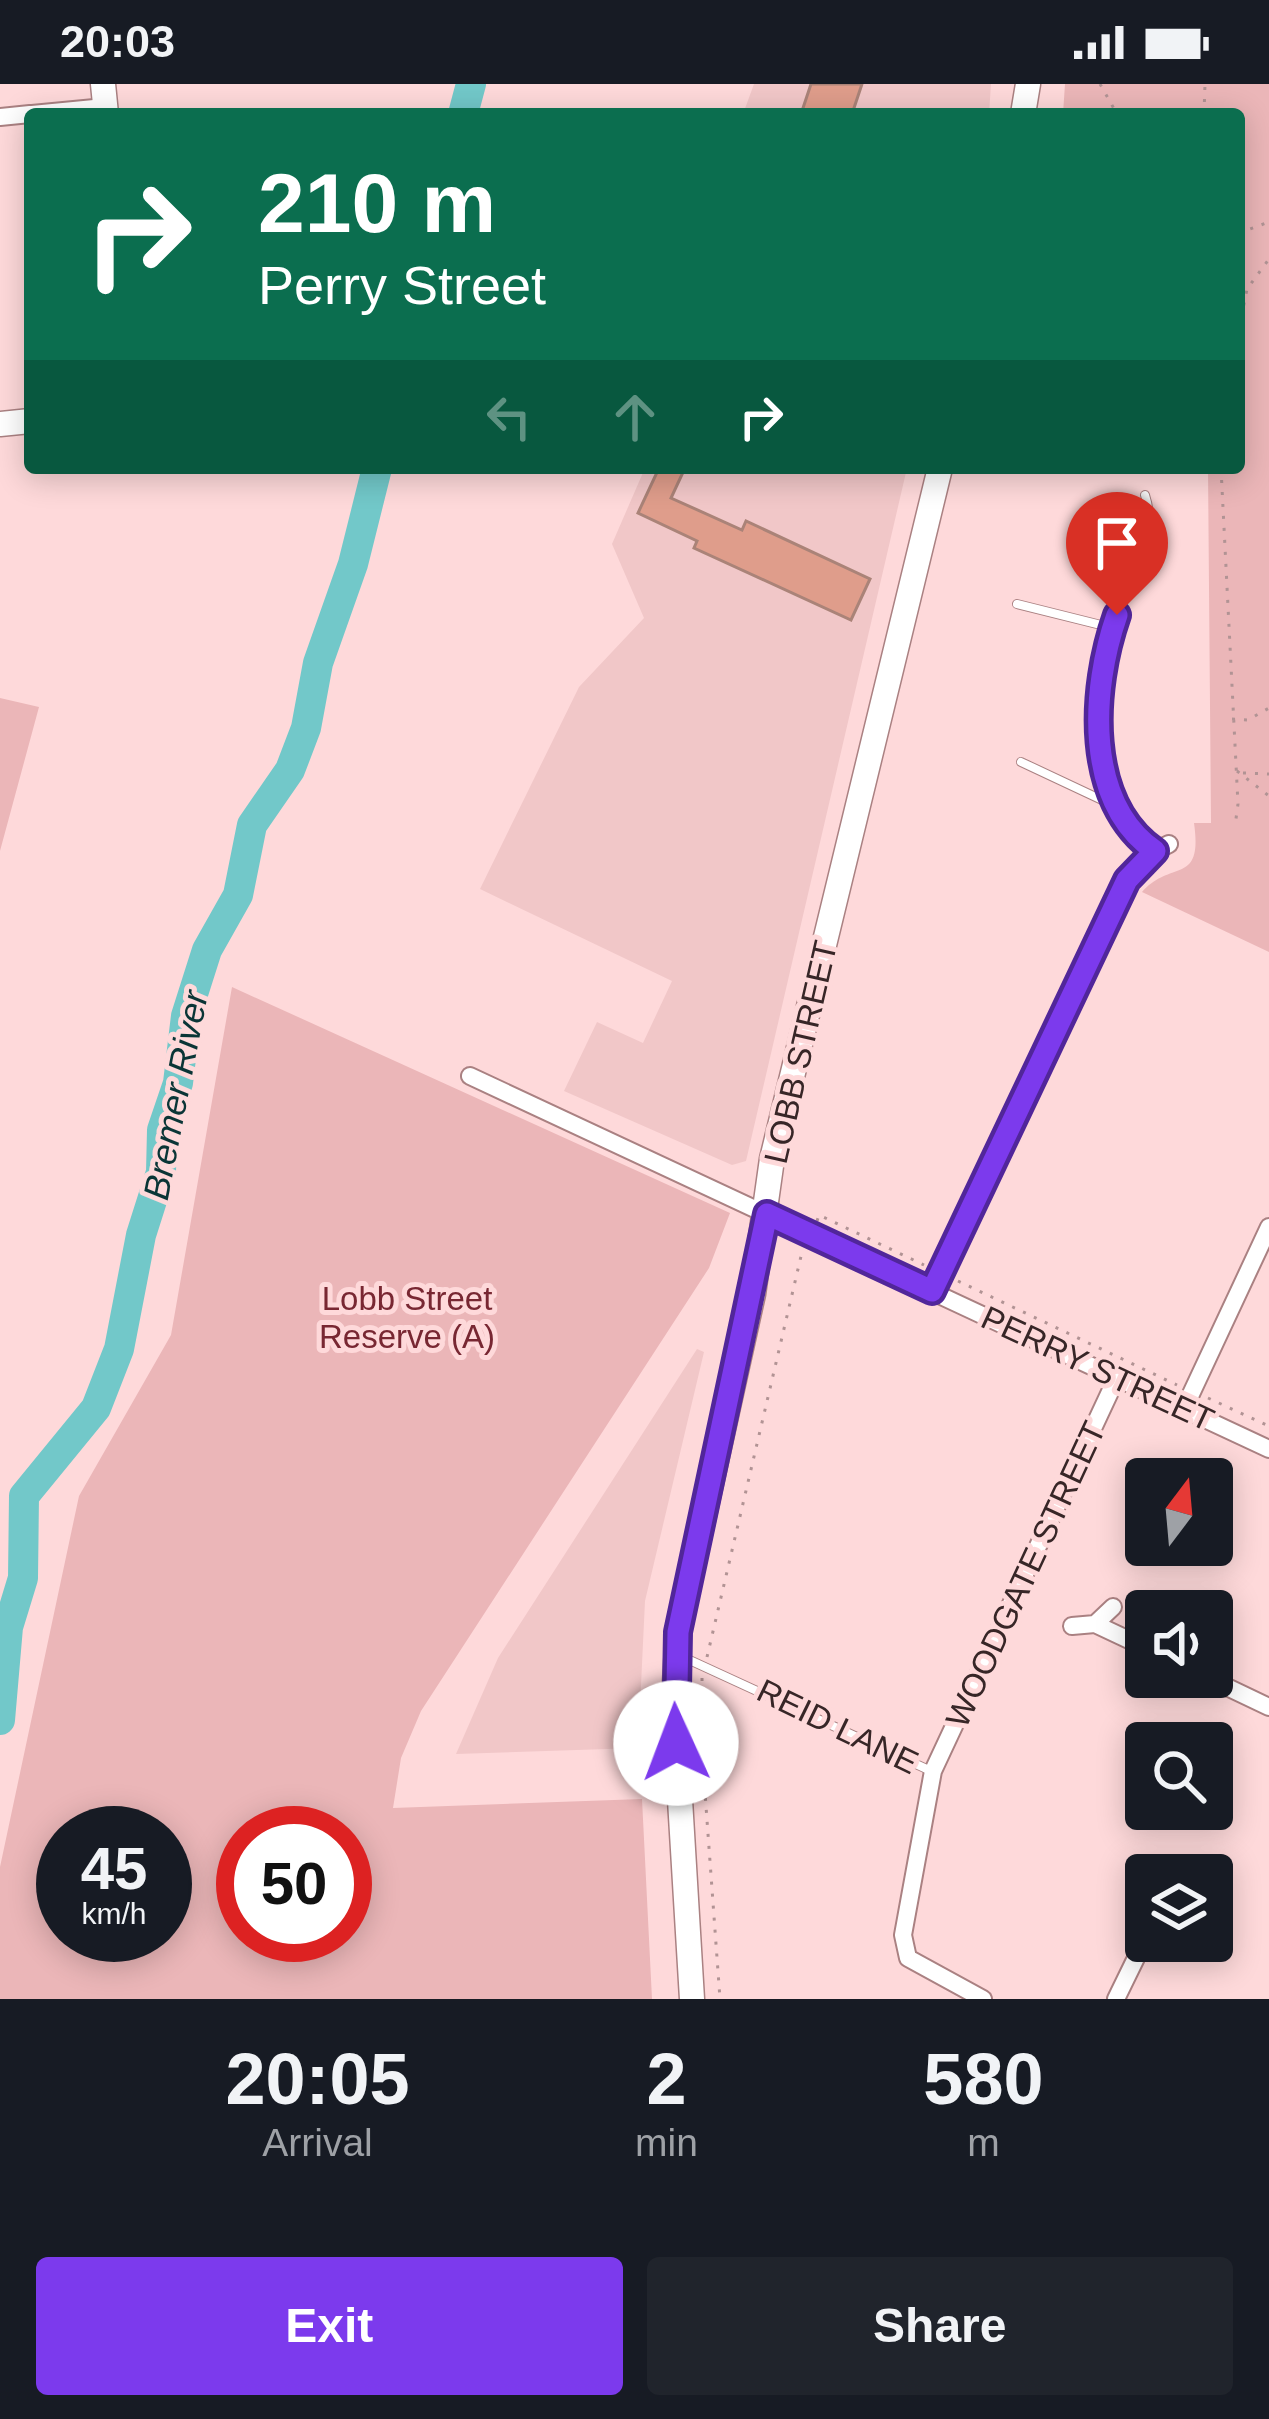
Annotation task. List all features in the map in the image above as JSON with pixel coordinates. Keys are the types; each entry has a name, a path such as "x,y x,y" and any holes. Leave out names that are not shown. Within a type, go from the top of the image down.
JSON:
{"main road":[{"name":"LOBB STREET","path":"692,1999 676,1655 767,1214 772,1159 939,474"}],"street":[{"path":"68,108 104,102"},
{"path":"932,1291 1127,880 1162,847"},
{"name":"PERRY STREET","path":"470,1076 1269,1449"},
{"path":"1184,1409 1269,1227"},
{"name":"WOODGATE STREET","path":"983,1999 908,1958 903,1935 932,1771 1117,1377"},
{"path":"1095,1624 1112,1607"},
{"path":"1072,1626 1095,1624 1125,1638"},
{"path":"1233,1690 1269,1707"},
{"path":"1116,1999 1134,1962"}],"lane":[{"path":"1145,495 1151,514 1148,543 1113,628 1099,716 1112,799 1132,836 1162,847"},
{"path":"1017,604 1113,628"},
{"path":"1022,762 1102,800 1112,799"},
{"name":"REID LANE","path":"676,1655 706,1663 932,1771"}],"path":[{"path":"1245,298 1269,259"},
{"path":"1221,474 1235,826"},
{"path":"1230,719 1248,720 1269,708"},
{"path":"1236,770 1250,777 1269,774"},
{"path":"1236,770 1269,796"},
{"path":"820,1215 1269,1426"},
{"path":"720,1999 699,1699 802,1252"}],"shaded area":[{"path":"754,84 991,84 989,108 745,108"},
{"path":"642,474 906,474 746,1161 732,1165 564,1091 597,1022 643,1043 672,981 480,889 579,687 644,618 612,544"},
{"path":"697,1349 704,1352 645,1601 638,1748 456,1754 498,1658"}],"green space":[{"path":"1065,84 1269,84 1269,952 1142,892 1189,864 1196,843 1194,823 1211,823 1208,474 1245,474 1245,108 1063,108"},
{"path":"0,698 39,707 0,851"},
{"name":"Lobb Street Reserve (A)","path":"232,987 730,1213 709,1268 421,1711 401,1758 393,1808 642,1799 652,1999 0,1999 0,1867 79,1496 171,1335"}],"building":[{"path":"811,84 862,84 854,108 803,108"},
{"path":"656,474 682,474 671,498 742,530 746,521 870,579 851,620 694,548 697,541 638,513"}],"waterway":[{"name":"Bremer River","path":"465,108 471,84"},
{"name":"Bremer River","path":"0,1720 8,1627 23,1578 24,1496 96,1408 119,1349 141,1235 161,1172 162,1130 178,1083 186,1016 207,950 238,895 252,825 290,770 306,728 318,663 353,564 376,474"}],"route":[{"path":"676,1743 678,1632 767,1214 932,1291 1127,880 1155,851 1132,836 1114,805 1101,746 1101,682 1117,615"}]}
